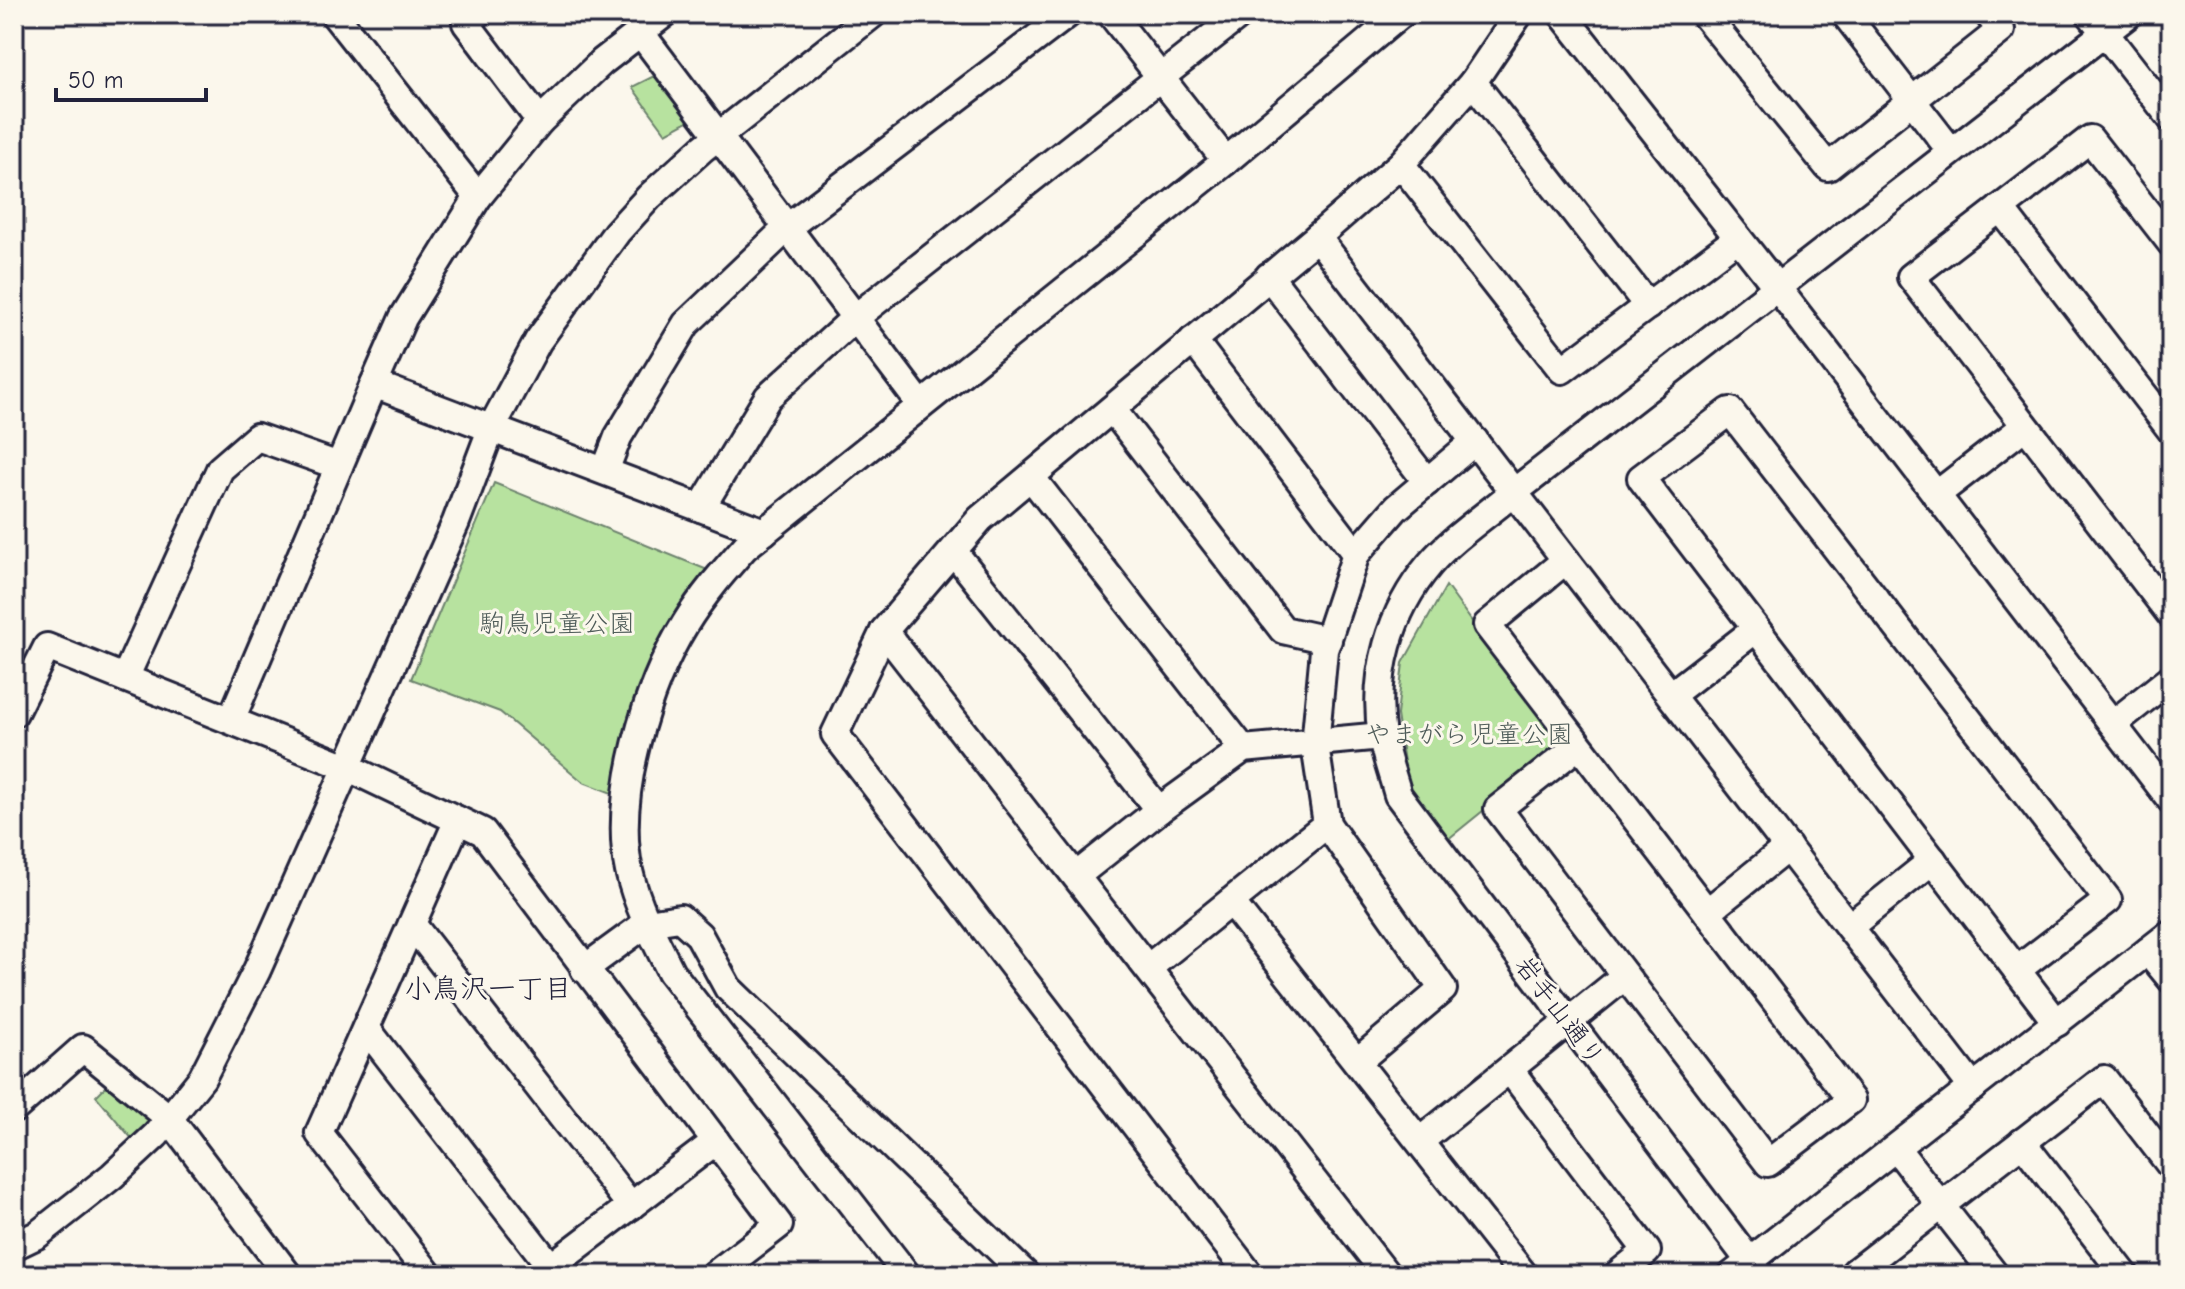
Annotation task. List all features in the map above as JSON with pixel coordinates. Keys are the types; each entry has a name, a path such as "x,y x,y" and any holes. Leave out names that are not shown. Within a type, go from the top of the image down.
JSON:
{"street":[{"path":"334,14 478,197"},
{"path":"231,720 403,318 478,197 540,121 602,62 664,14"},
{"path":"14,1246 37,1235 112,1176 156,1135 202,1078 257,970 456,522 492,427 538,341 617,232 649,197 717,137 873,14"},
{"path":"605,471 618,437 686,324 789,226 1068,14"},
{"path":"1111,14 1226,161"},
{"path":"701,508 768,397 856,317 1241,14"},
{"path":"905,1274 671,972 647,923 629,870 625,808 639,738 658,674 684,625 745,547 1226,161 1401,14"},
{"path":"1250,1275 835,734 884,631 980,519 1401,164 1473,82 1519,14"},
{"path":"1562,14 1776,286 2171,800"},
{"path":"1704,14 1828,167 2001,30 1988,14"},
{"path":"1845,14 1951,151"},
{"name":"岩手山通り","path":"1747,1271 1568,1022 1398,795 1382,736 1379,688 1388,640 1403,601 1431,562 1514,492 1951,151 2097,23 2129,14"},
{"path":"468,17 540,121"},
{"path":"2097,23 2171,118"},
{"path":"640,32 921,405"},
{"path":"1473,82 1648,306"},
{"path":"2171,243 2090,139 1911,277 2171,615"},
{"path":"1401,164 1562,370 1738,238"},
{"path":"2000,208 2171,430"},
{"path":"1317,237 1973,1088"},
{"path":"1269,276 1427,482"},
{"path":"1193,340 1356,554"},
{"path":"374,384 764,532"},
{"path":"1112,409 1283,630 1328,640"},
{"path":"2017,970 2108,900 1730,411 1641,478 2057,1023"},
{"path":"1936,495 2025,426"},
{"path":"125,678 220,469 257,437 339,466"},
{"path":"1358,1061 1443,989 1327,824 1315,745 1324,650 1356,554 1396,508 1475,441"},
{"path":"1031,477 1243,749"},
{"path":"954,552 1159,810"},
{"path":"1566,560 1487,625 1579,745 1707,912 1851,1100 1768,1163 1498,809 1579,745"},
{"path":"1671,695 1756,629"},
{"path":"884,631 1387,1275"},
{"path":"14,713 47,647 347,767 483,832 779,1225 714,1275"},
{"path":"2113,724 2171,678"},
{"path":"1076,876 1243,749 1315,745 1382,736"},
{"path":"429,1275 319,1133 458,820"},
{"path":"1148,968 1327,824"},
{"path":"1707,912 1788,847"},
{"path":"1849,927 1933,860"},
{"path":"1231,902 1524,1275"},
{"path":"584,969 647,923 680,918 699,935 728,988 1026,1275"},
{"path":"412,924 631,1206"},
{"path":"1747,1271 1896,1148 2171,933"},
{"path":"2148,951 2171,979"},
{"path":"1420,1141 1625,976"},
{"path":"366,1028 546,1271 716,1141"},
{"path":"14,1109 83,1048 169,1118 288,1275"},
{"path":"1510,1070 1647,1251 1617,1275"},
{"path":"1858,1275 1855,1272 2104,1079 2171,1166"},
{"path":"2022,1142 2125,1275"},
{"path":"1896,1148 1995,1275"}],"green space":[{"path":"658,74 692,119 666,133 632,87"},
{"name":"駒鳥児童公園","path":"494,483 715,573 617,795 583,782 500,712 411,679"},
{"name":"やまがら児童公園","path":"1446,586 1563,746 1447,840 1407,783 1397,715 1403,663"},
{"path":"112,1080 150,1122 133,1140 96,1096"}],"district":[{"name":"小鳥沢一丁目","path":"488,988"}]}
